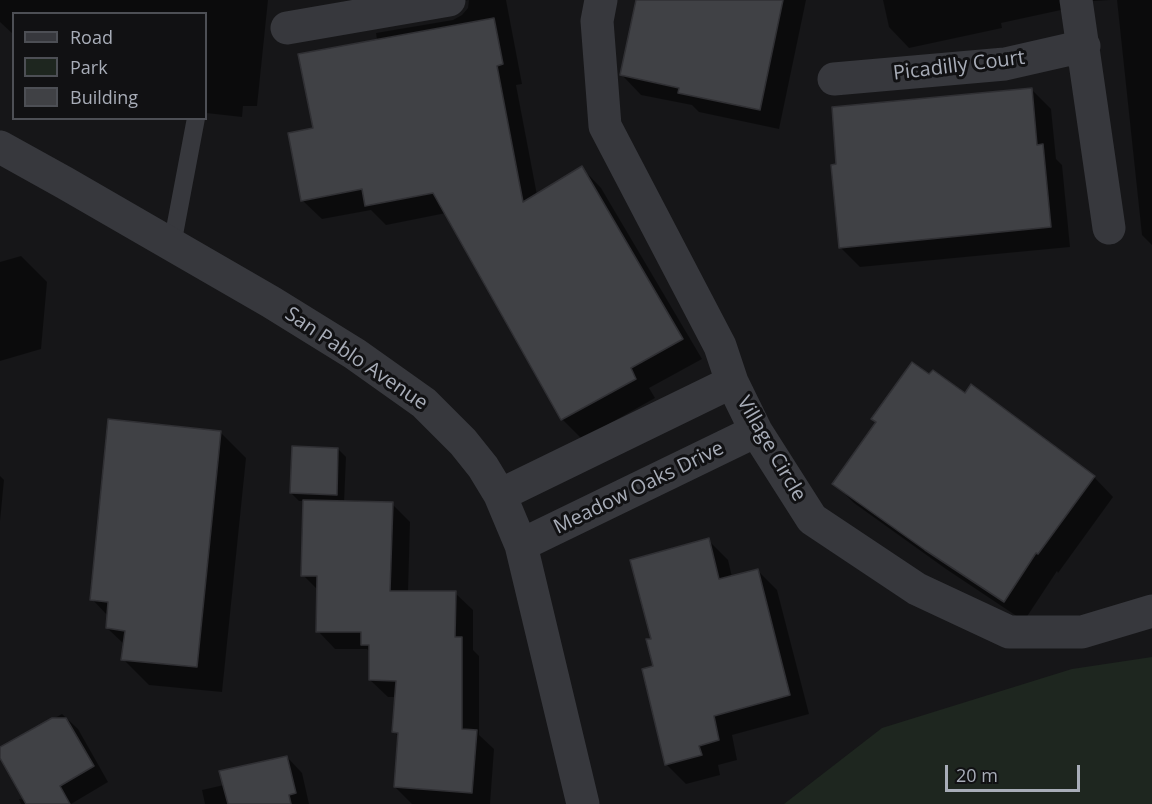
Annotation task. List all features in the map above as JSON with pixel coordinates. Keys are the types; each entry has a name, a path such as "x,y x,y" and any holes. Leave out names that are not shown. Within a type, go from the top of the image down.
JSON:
{"street":[{"path":"287,28 449,0"},
{"name":"Village Circle","path":"601,0 597,21 605,126 720,346 732,382 756,431 812,519 917,589 1009,632 1082,632 1152,611"},
{"path":"1076,0 1109,228"},
{"name":"Picadilly Court","path":"834,80 1005,64 1084,46"},
{"name":"San Pablo Avenue","path":"0,147 304,322 404,387 463,442 483,467 500,495 521,545 584,804"},
{"path":"500,495 732,382"},
{"name":"Meadow Oaks Drive","path":"521,545 756,431"}],"lane":[{"path":"172,245 196,120"}],"green space":[{"path":"1152,657 1152,804 784,804 882,728 1072,669"}],"building":[{"path":"636,0 783,0 760,110 678,93 679,88 620,75"},
{"path":"494,18 503,64 497,66 523,202 582,166 683,339 631,368 636,379 561,420 433,193 365,206 362,189 301,201 288,133 313,128 298,54"},
{"path":"1032,88 1037,145 1043,144 1051,227 839,248 831,165 836,164 832,107"},
{"path":"912,362 929,374 933,370 965,393 971,384 1095,476 1038,554 1036,553 1004,602 925,550 832,484 876,422 871,419"},
{"path":"108,419 221,431 197,667 121,660 125,631 106,628 108,602 90,600"},
{"path":"292,446 338,448 337,495 290,493"},
{"path":"303,500 393,502 390,591 456,591 455,637 462,637 462,729 477,730 472,793 394,787 398,733 392,732 396,681 369,680 369,645 361,645 361,632 316,632 317,576 301,576"},
{"path":"709,538 719,579 758,569 790,695 714,716 719,740 699,746 702,755 665,765 642,669 653,666 646,639 651,639 630,560"},
{"path":"52,718 66,718 94,766 60,786 70,804 26,804 0,758 0,747"},
{"path":"287,756 296,793 289,795 291,804 228,804 219,771"}]}
